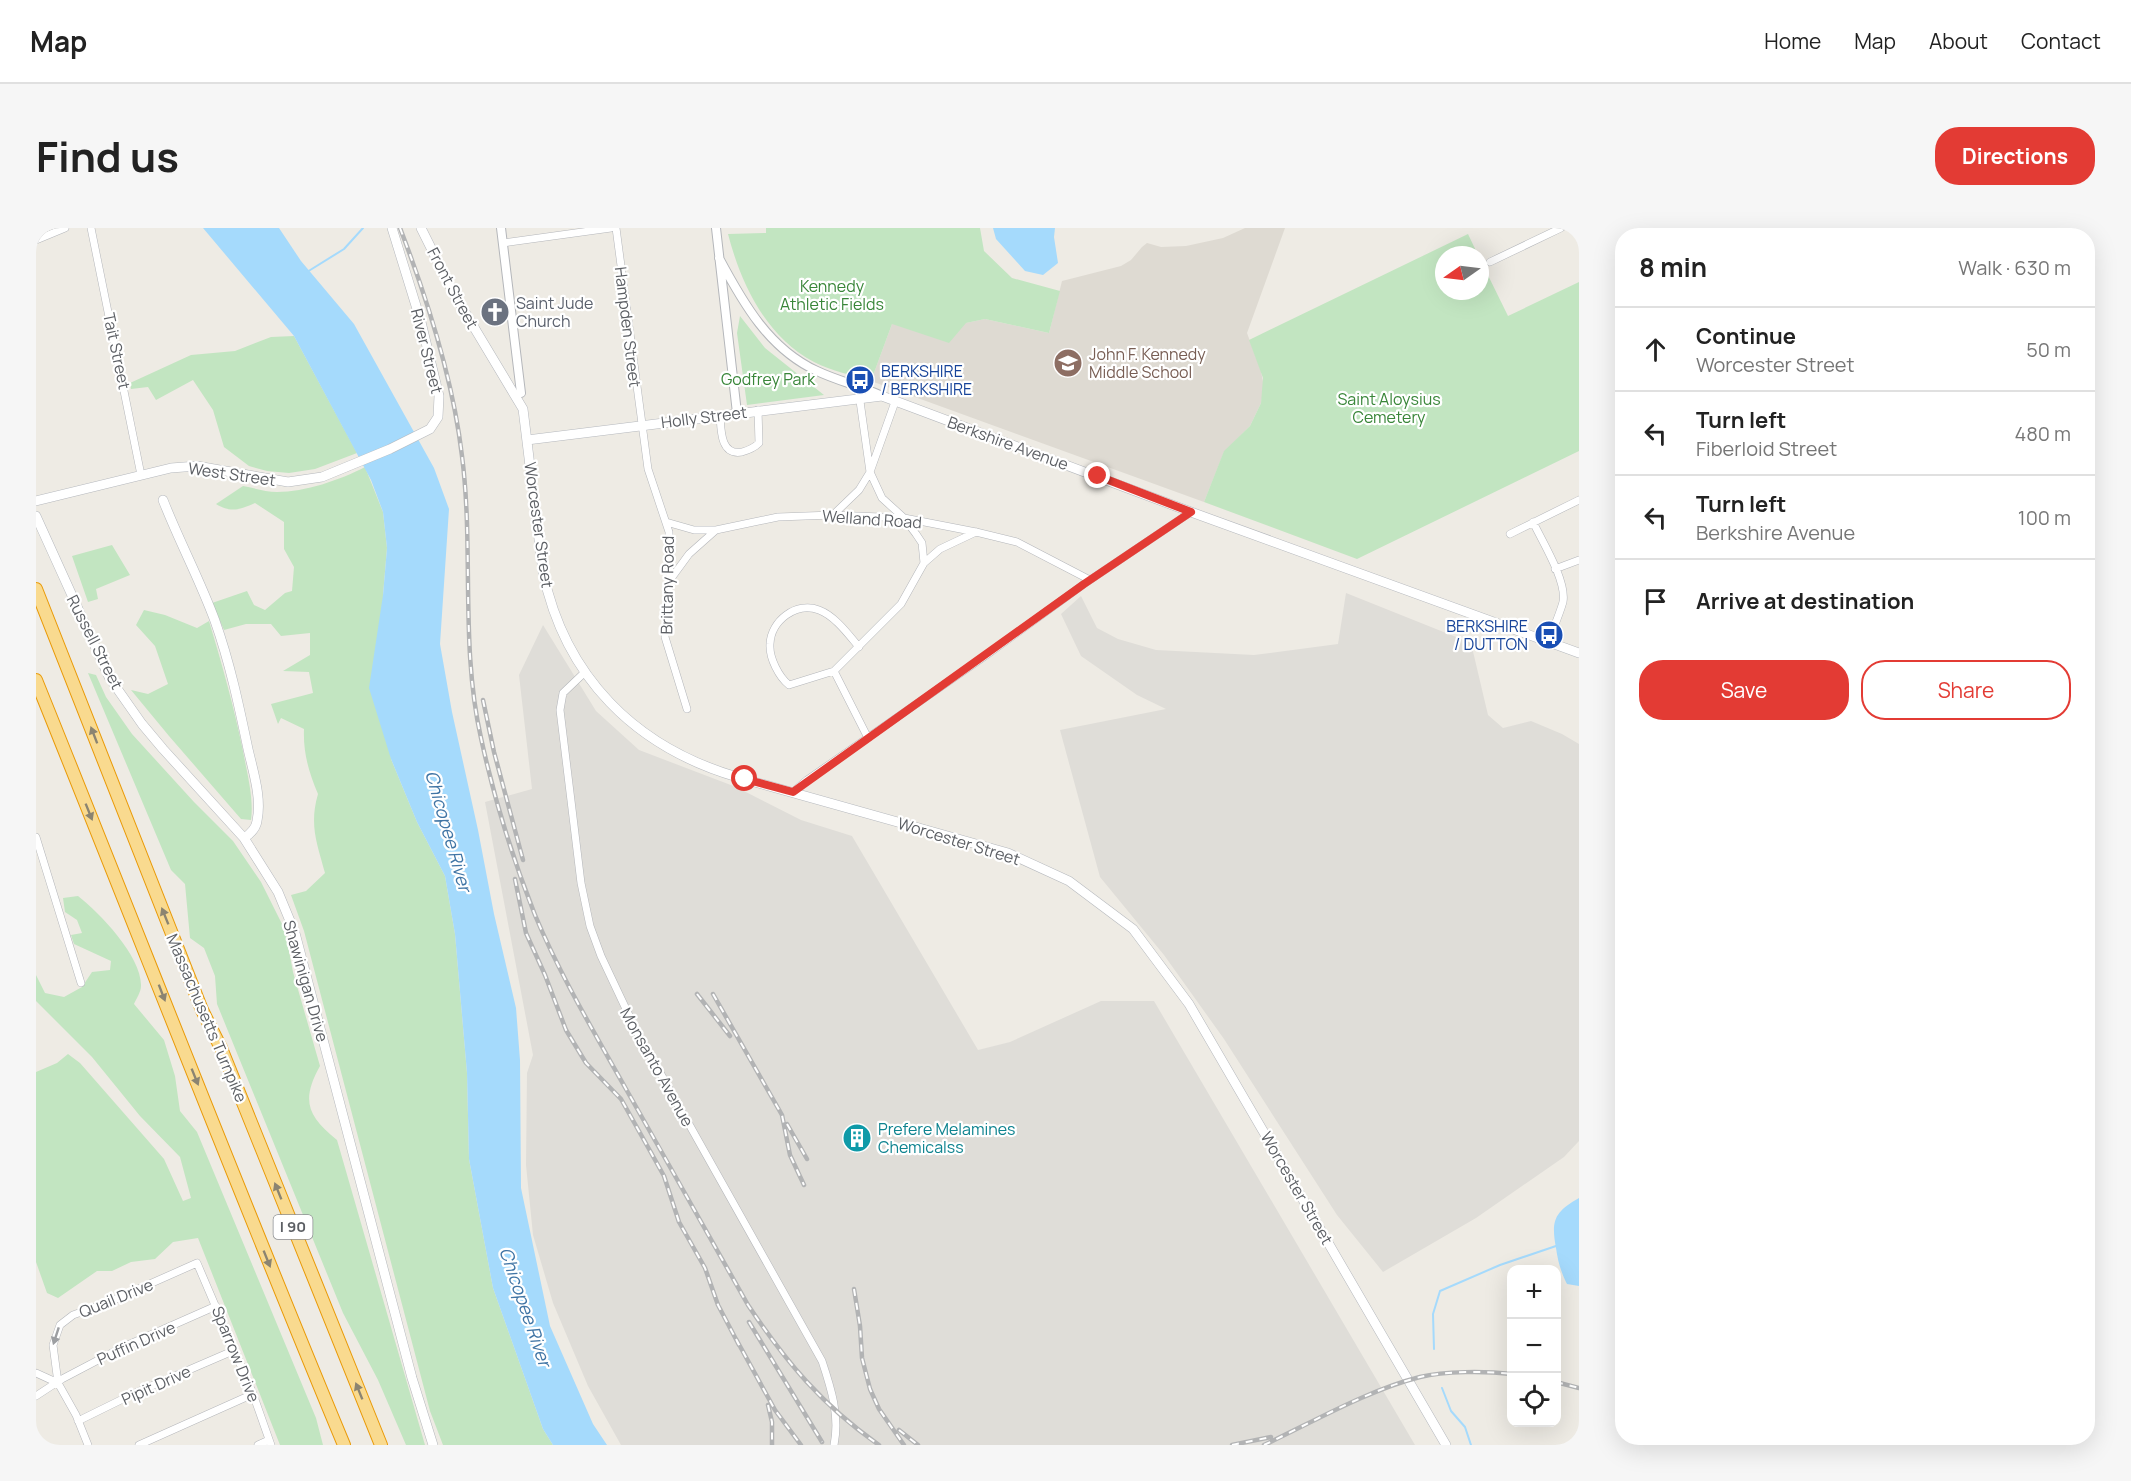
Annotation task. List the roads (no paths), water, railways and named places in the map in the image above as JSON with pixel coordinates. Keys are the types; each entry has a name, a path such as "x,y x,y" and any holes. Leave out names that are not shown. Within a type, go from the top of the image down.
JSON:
{"highway":[{"name":"Massachusetts Turnpike","path":"36,590 198,1000 229,1068 381,1445"},
{"name":"Massachusetts Turnpike","path":"36,680 252,1223 344,1445"}],"main road":[{"name":"River Street","path":"390,449 430,429 440,410 439,396 421,322 393,228"},
{"name":"Front Street","path":"421,228 458,301 523,409"},
{"name":"Holly Street","path":"527,440 737,412 882,396"},
{"name":"Berkshire Avenue","path":"882,396 1191,512 1579,653"},
{"name":"Worcester Street","path":"523,409 547,591 564,637 585,672 618,711 642,732 662,745 718,771 1008,853 1070,881 1133,929 1189,1004 1446,1445"},
{"name":"West Street","path":"36,501 171,468 197,466 288,482 322,477 390,449"},
{"path":"163,500 214,620 240,710 258,801 257,824 244,838"},
{"name":"Russell Street","path":"36,516 109,677 149,732 244,838"},
{"name":"Shawinigan Drive","path":"244,838 278,892 295,933 412,1378 433,1445"}],"street":[{"path":"36,240 65,228"},
{"name":"Tait Street","path":"91,228 141,475"},
{"path":"501,228 522,393"},
{"path":"503,243 614,228"},
{"name":"Hampden Street","path":"614,228 641,425"},
{"path":"716,228 737,412"},
{"path":"1490,262 1561,228"},
{"name":"Berkshire Avenue","path":"719,258 751,315 791,356 814,370 882,396"},
{"path":"858,387 870,472 882,498 904,518 921,543 924,563"},
{"path":"833,514 859,490 870,472 895,402"},
{"path":"720,415 725,445 732,452 737,452 751,449 759,443 758,410"},
{"name":"Brittany Road","path":"641,425 648,469 669,531 670,580 665,637 687,709"},
{"path":"1510,534 1579,500"},
{"path":"793,792 1090,580 1191,512"},
{"name":"Welland Road","path":"666,522 694,530 716,530 778,517 833,514 904,518 1017,542 1090,580"},
{"path":"1533,522 1561,584 1563,602 1548,642"},
{"name":"Welland Road","path":"670,580 689,554 716,530"},
{"path":"859,646 826,614 818,609 806,608 793,610 781,618 773,630 770,645 778,672 789,685 834,671 902,604 924,563 940,549 976,532"},
{"path":"1556,569 1579,560"},
{"path":"834,671 868,738"},
{"name":"Monsanto Avenue","path":"585,672 563,693 560,710 578,862 592,933 609,976 635,1028 822,1361 834,1396 836,1431 834,1445"},
{"path":"36,837 81,983"},
{"name":"Sparrow Drive","path":"197,1263 253,1394 270,1442"},
{"name":"Quail Drive","path":"58,1383 53,1345 62,1321 197,1263"},
{"name":"Puffin Drive","path":"36,1396 121,1348 216,1306"},
{"name":"Pipit Drive","path":"78,1421 133,1394 235,1350"},
{"path":"36,1373 58,1383 88,1445"},
{"path":"139,1445 253,1394"},
{"path":"258,1445 270,1442"}],"water":[{"name":"Chicopee River","path":"203,228 279,228 301,261 354,324 434,468 449,509 440,644 494,914 516,1008 520,1060 521,1188 550,1326 593,1424 607,1445 553,1445 543,1429 493,1288 469,1159 467,1073 455,934 445,876 417,822 391,759 369,688 383,595 387,548 383,512 371,480 294,336"},
{"path":"993,228 1055,228 1058,263 1043,275 1025,271 996,239"},
{"path":"1579,1198 1579,1286 1567,1284 1558,1258 1554,1224 1564,1208"}],"waterway":[{"path":"307,272 344,249 363,228"},
{"path":"1434,1349 1433,1314 1440,1291 1500,1265 1556,1246"},
{"path":"1442,1388 1451,1411 1465,1427 1471,1445"}],"railway":[{"path":"400,228 438,340 458,427 467,527 471,668 481,738 504,827 535,915 578,1003 748,1305 776,1345 806,1381 840,1414 879,1445"},
{"path":"483,700 494,752 523,860"},
{"path":"515,879 526,933 566,1030 586,1063 621,1099 664,1176 679,1222 705,1268 718,1305 739,1345"},
{"path":"697,994 730,1036"},
{"path":"713,994 782,1115 790,1155 804,1185"},
{"path":"787,1124 807,1159"},
{"path":"854,1289 862,1358 870,1389 879,1409 904,1445"},
{"path":"749,1322 822,1442"},
{"path":"736,1339 775,1410 801,1445"},
{"path":"1264,1445 1361,1398 1420,1377 1465,1372 1507,1374"},
{"path":"1561,1383 1579,1388"},
{"path":"768,1405 772,1422 772,1445"},
{"path":"899,1430 918,1445"},
{"path":"1232,1445 1271,1437"}],"place":[{"name":"Saint Jude Church","path":"495,312"},
{"name":"John F. Kennedy Middle School","path":"1068,363"},
{"name":"BERKSHIRE / BERKSHIRE","path":"860,380"},
{"name":"BERKSHIRE / DUTTON","path":"1549,635"},
{"name":"Prefere Melamines Chemicalss","path":"857,1138"}],"park label":[{"name":"Kennedy Athletic Fields","path":"832,295"},
{"name":"Godfrey Park","path":"768,379"},
{"name":"Saint Aloysius Cemetery","path":"1389,408"}]}
